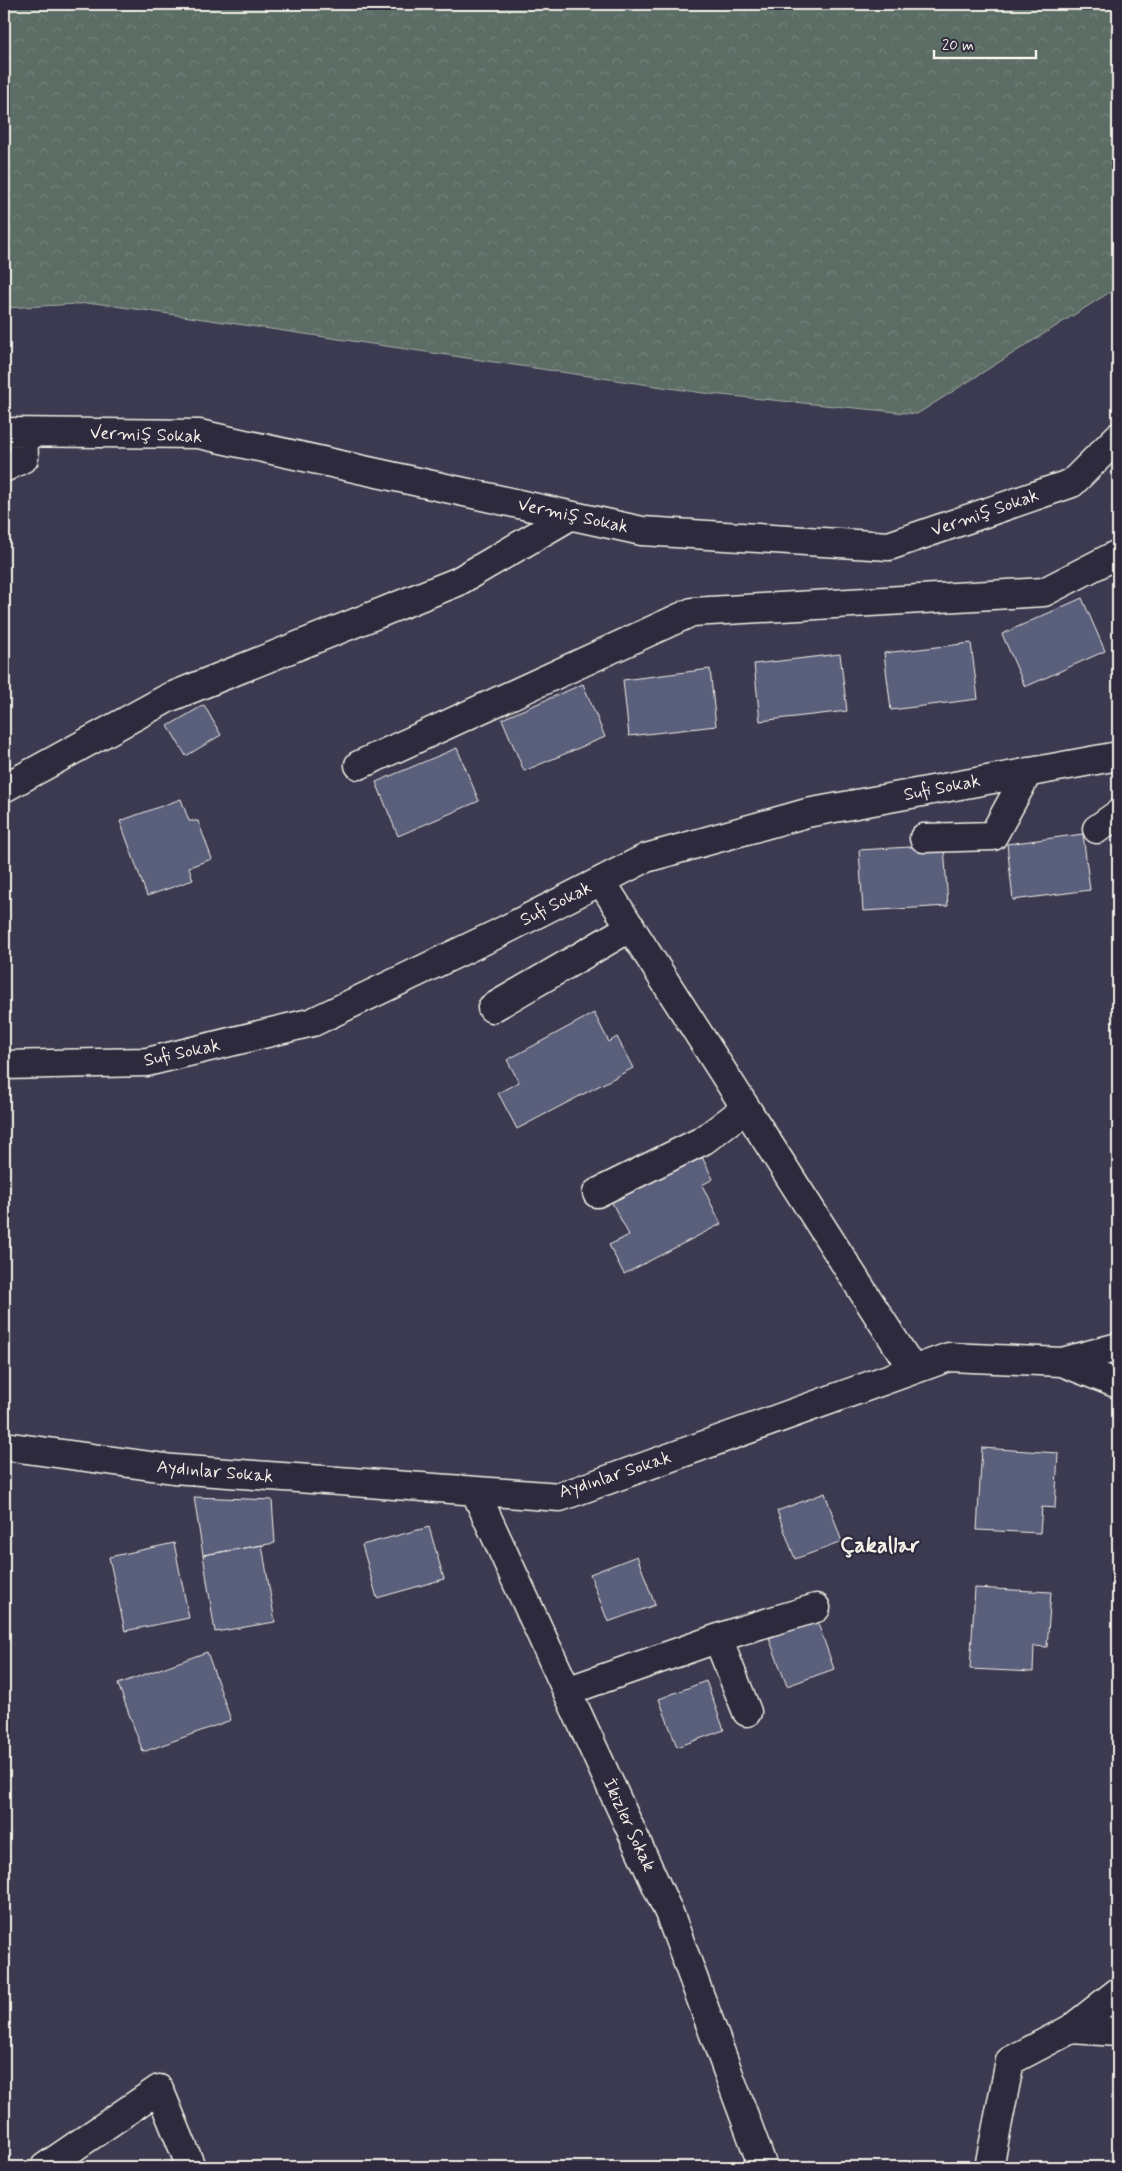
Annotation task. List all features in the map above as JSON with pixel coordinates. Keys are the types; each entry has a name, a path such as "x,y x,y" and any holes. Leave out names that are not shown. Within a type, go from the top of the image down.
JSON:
{"street":[{"path":"4,468 24,458 13,432"},
{"name":"Vermiş Sokak","path":"13,432 199,434 642,531 889,546 1072,484 1118,437"},
{"path":"4,788 168,698 457,582 570,516"},
{"path":"358,765 692,612 1044,592 1118,554"},
{"name":"Sufi Sokak","path":"4,1065 147,1062 313,1022 495,935 646,858 807,813 1118,756"},
{"path":"924,838 993,836 1028,772"},
{"path":"601,881 913,1370"},
{"path":"492,1008 631,928"},
{"path":"597,1193 704,1140 746,1108"},
{"path":"1062,1362 1118,1347"},
{"name":"Aydınlar Sokak","path":"4,1446 173,1469 560,1497 949,1357 1062,1362 1118,1384"},
{"name":"İkizler Sokak","path":"475,1491 670,1915 763,2167"},
{"path":"567,1691 718,1639 816,1608"},
{"path":"718,1639 747,1712"},
{"path":"989,2167 1010,2061 1070,2029 1118,1992"},
{"path":"1070,2029 1118,2032"},
{"path":"45,2167 159,2089 191,2167"}],"green space":[{"path":"4,4 1118,4 1118,287 917,414 710,394 95,303 4,308"}],"building":[{"path":"1082,598 1105,651 1025,687 1002,634"},
{"path":"971,643 978,699 891,710 884,653"},
{"path":"840,654 847,711 760,721 754,664"},
{"path":"710,669 716,726 629,736 623,680"},
{"path":"583,684 605,737 524,771 502,719"},
{"path":"204,705 221,735 186,756 168,726"},
{"path":"457,748 479,801 398,836 376,782"},
{"path":"181,799 189,821 198,821 212,859 189,867 193,880 147,896 120,821"},
{"path":"1083,834 1090,890 1013,900 1007,844"},
{"path":"944,845 948,906 863,911 859,850"},
{"path":"594,1013 609,1042 617,1037 633,1068 517,1129 498,1093 519,1082 507,1060"},
{"path":"700,1153 713,1179 702,1185 721,1224 624,1274 609,1245 629,1235 610,1199"},
{"path":"982,1448 1058,1453 1055,1508 1042,1507 1040,1533 977,1530"},
{"path":"825,1493 842,1542 795,1559 777,1511"},
{"path":"194,1497 272,1500 275,1543 203,1555"},
{"path":"429,1527 444,1579 377,1598 362,1545"},
{"path":"174,1543 189,1618 125,1631 109,1557"},
{"path":"262,1545 275,1622 215,1632 203,1555"},
{"path":"637,1556 655,1605 608,1622 590,1574"},
{"path":"975,1588 1051,1592 1047,1647 1034,1646 1033,1672 970,1669"},
{"path":"817,1620 834,1669 787,1686 769,1638"},
{"path":"207,1652 231,1720 143,1752 118,1684"},
{"path":"706,1681 724,1730 677,1747 659,1699"}],"district":[{"name":"Çakallar","path":"880,1546"}]}
